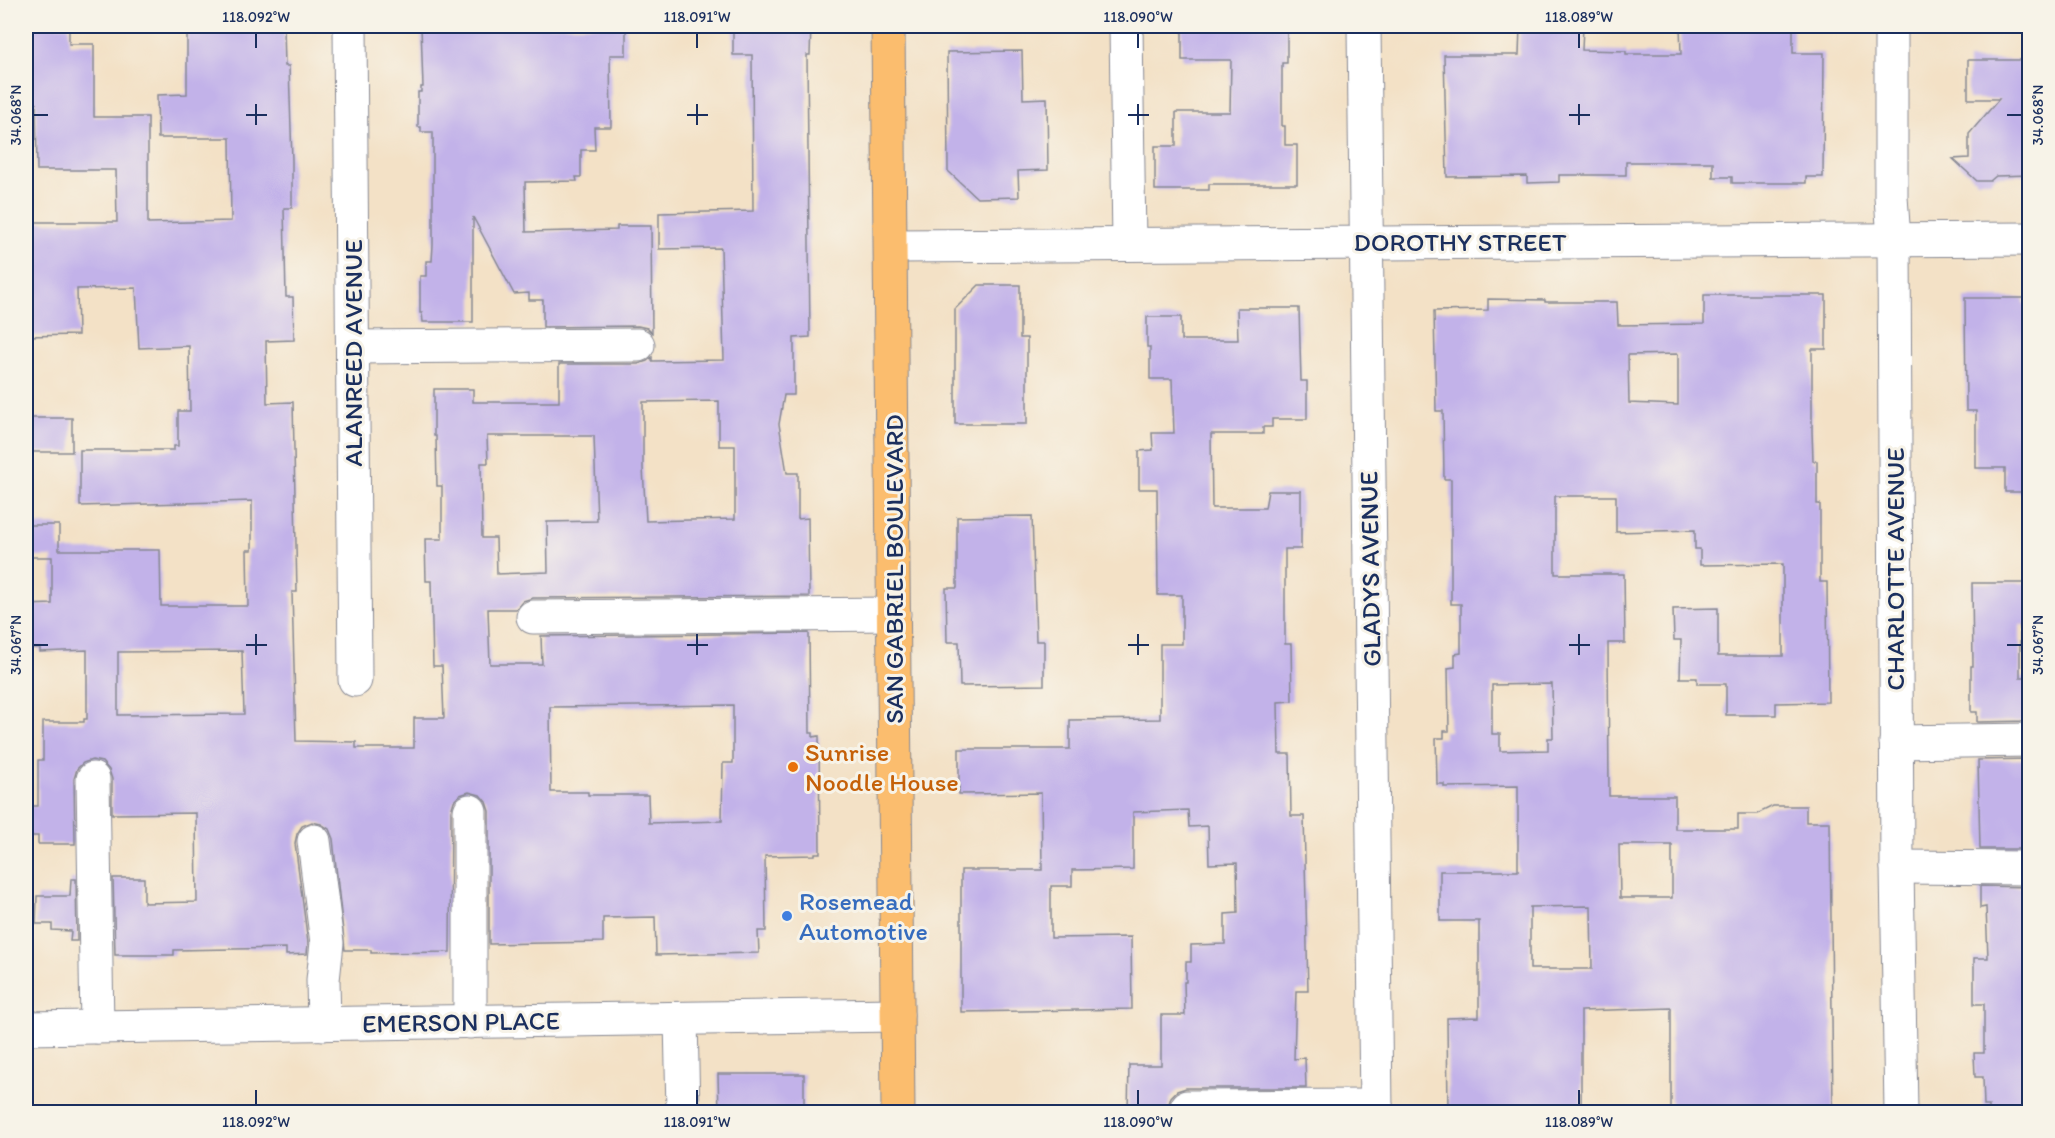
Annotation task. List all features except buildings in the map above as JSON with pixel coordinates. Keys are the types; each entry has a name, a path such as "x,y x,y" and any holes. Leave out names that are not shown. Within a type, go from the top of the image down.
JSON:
{"main road":[{"name":"SAN GABRIEL BOULEVARD","path":"888,26 898,1113"}],"street":[{"name":"ALANREED AVENUE","path":"350,26 355,680"},
{"path":"1126,26 1129,244"},
{"name":"GLADYS AVENUE","path":"1364,26 1376,1109"},
{"name":"CHARLOTTE AVENUE","path":"1891,26 1900,1113"},
{"name":"DOROTHY STREET","path":"891,246 2030,239"},
{"path":"353,347 638,345"},
{"path":"533,617 894,614"},
{"path":"1896,742 2030,740"},
{"path":"93,779 97,1027"},
{"path":"470,811 470,1022"},
{"path":"314,841 327,943 323,981 324,1024"},
{"path":"1897,867 2030,868"},
{"name":"EMERSON PLACE","path":"26,1028 897,1015"},
{"path":"681,1019 683,1113"},
{"path":"1187,1107 1376,1109"}],"place":[{"name":"Sunrise Noodle House","path":"793,767"},
{"name":"Rosemead Automotive","path":"787,916"}]}
